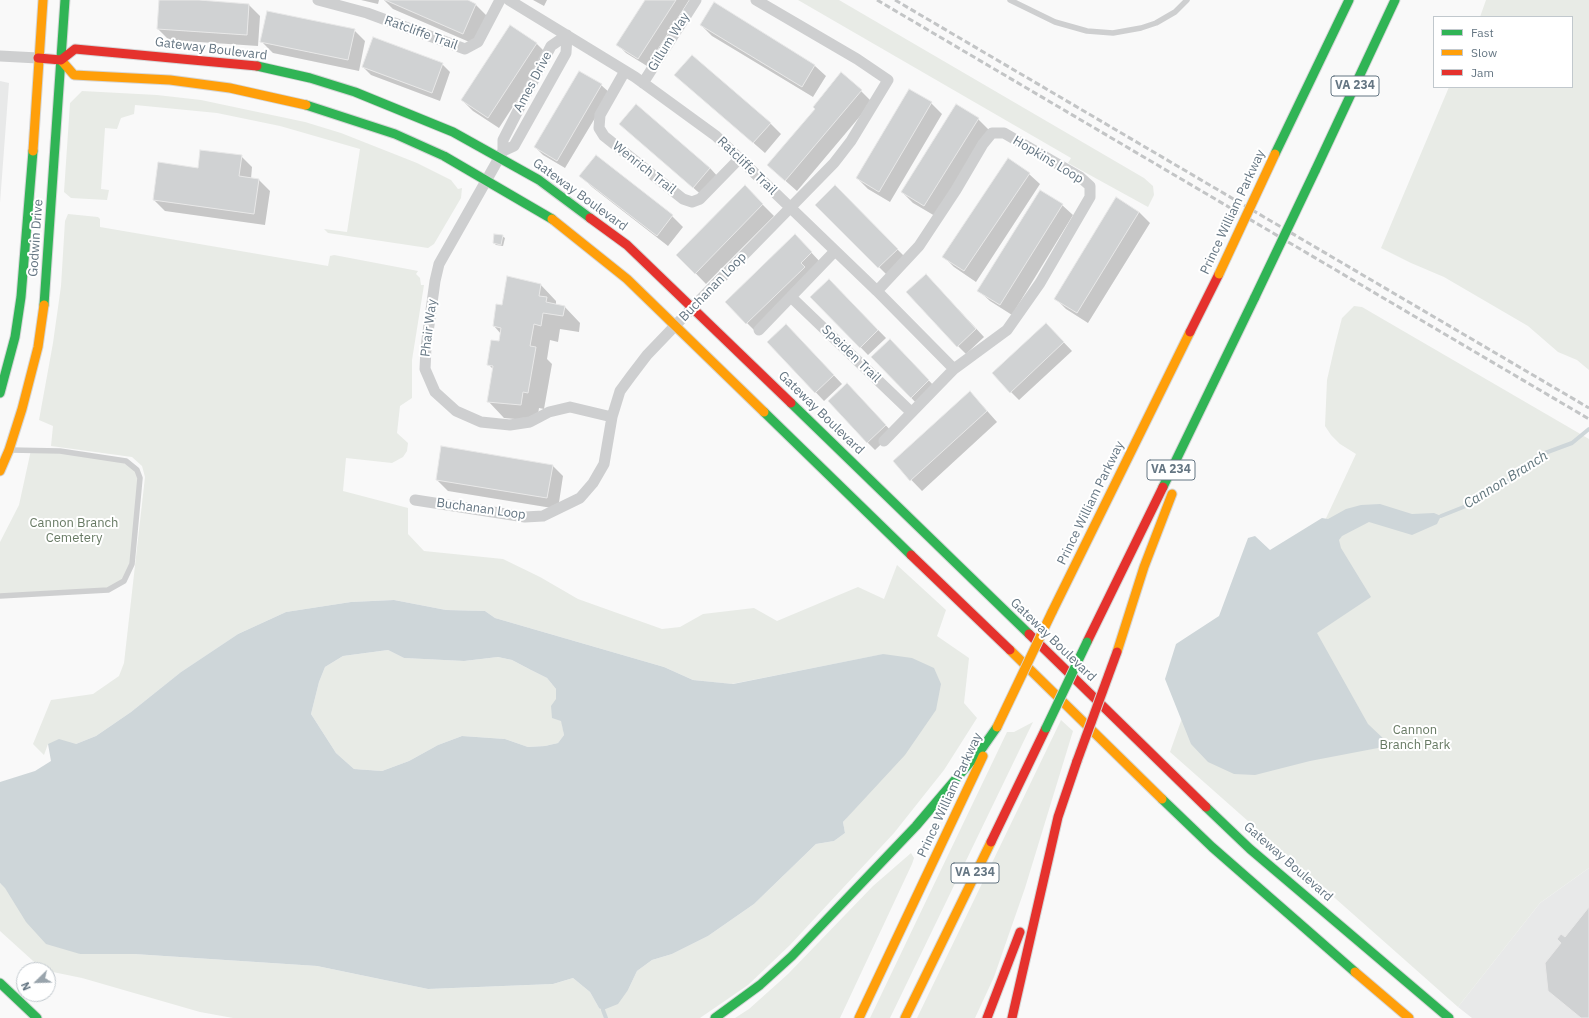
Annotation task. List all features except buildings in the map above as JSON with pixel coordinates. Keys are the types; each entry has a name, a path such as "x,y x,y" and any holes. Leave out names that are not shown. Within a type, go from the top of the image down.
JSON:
{"main road":[{"name":"Godwin Drive","path":"0,393 15,336 21,296 29,218 38,58 43,0"},
{"name":"Godwin Drive","path":"0,471 5,449 22,409 38,347 44,307 65,0"},
{"name":"Prince William Parkway","path":"858,1018 1052,612 1219,274 1349,0"},
{"name":"VA 234","path":"905,1018 1046,728 1086,642 1255,297 1395,0"},
{"name":"Gateway Boulevard","path":"61,60 76,49 250,65 310,78 355,92 453,132 501,154 539,180 583,211 627,245 1250,849 1434,1010 1449,1018"},
{"path":"38,58 61,60 74,75 170,80 230,88 284,99 331,112 395,134 444,156 488,180 546,215 585,244 627,279 1212,848 1275,904 1409,1018"},
{"path":"1027,912 1077,761 1117,652 1144,567 1213,382"},
{"path":"715,1018 760,985 792,956 916,826 983,747 997,727"},
{"path":"1012,1018 1058,817"},
{"path":"987,1018 1010,962 1022,926"},
{"path":"0,983 37,1018"}],"street":[{"name":"Ratcliffe Trail","path":"318,0 367,13 465,49 478,42 500,0"},
{"name":"Ratcliffe Trail","path":"509,0 625,71 716,136 877,291 954,369"},
{"name":"Gillum Way","path":"643,83 696,0"},
{"name":"Buchanan Loop","path":"415,500 525,517 543,516 559,510 580,498 604,464 612,417 620,391 631,376 647,355 789,207 834,163 851,141 888,80 857,59 756,0"},
{"name":"Ames Drive","path":"501,154 514,146 566,53 566,35"},
{"name":"Ames Drive","path":"501,154 502,140 551,46 566,35"},
{"path":"0,56 38,58"},
{"name":"Wenrich Trail","path":"625,71 600,115 599,128 604,136 684,199 692,202 700,199 739,159"},
{"name":"Hopkins Loop","path":"877,291 920,246 956,190 983,144 992,133 1004,133 1080,177 1090,186 1090,197 1044,276 1007,330 954,369"},
{"path":"488,180 501,154"},
{"name":"Phair Way","path":"488,180 439,264 428,332 425,369 435,392 456,411 481,422 510,425 530,422 549,412 570,407 612,417"},
{"path":"760,330 835,251"},
{"name":"Speiden Trail","path":"791,297 911,412"},
{"path":"884,441 954,369"}],"lane":[{"path":"1010,0 1049,20 1087,31 1113,32 1141,28 1156,23 1175,12 1187,0"},
{"path":"0,596 108,590 124,581 132,564 140,478 137,470 132,464 126,461 60,452 5,449"}],"shaded area":[{"path":"0,81 9,83 0,203"},
{"path":"1380,504 1412,514 1434,513 1441,516 1437,524 1412,535 1369,522 1342,536 1339,540 1341,548 1371,597 1317,633 1368,724 1387,742 1378,748 1310,761 1255,775 1234,774 1208,762 1191,744 1165,679 1176,644 1219,616 1248,538 1255,536 1270,550 1322,518 1328,519 1346,509 1361,505"},
{"path":"394,600 446,610 485,611 495,618 664,667 693,680 733,684 883,654 912,658 934,668 941,684 936,710 905,755 843,822 845,833 834,841 816,844 754,904 708,936 672,954 652,960 637,971 628,990 618,1004 603,1010 599,1008 590,992 573,978 553,984 428,989 317,966 134,954 80,954 46,944 26,922 5,888 0,883 0,782 35,771 51,761 48,744 59,739 76,744 96,736 131,712 181,672 238,634 286,612 351,602","holes":["388,650 404,658 464,661 498,657 512,660 547,678 556,689 556,699 551,706 552,718 561,721 564,735 558,743 545,746 528,747 505,739 462,736 438,745 409,761 382,771 354,769 336,753 311,714 319,682 325,667 343,656"]},
{"path":"1589,868 1589,1018 1472,1018 1458,1007 1540,903"}],"green space":[{"path":"798,0 839,0 1144,178 1153,186 1154,195 1148,207 1068,163 1071,158"},
{"path":"1486,0 1589,0 1589,370 1577,360 1558,352 1528,326 1444,277 1381,248 1449,88 1573,88 1573,16 1480,16"},
{"path":"82,91 157,95 201,100 305,122 341,133 417,163 451,180 458,189 462,188 461,198 434,244 428,248 328,233 324,229 347,232 360,149 280,126 217,113 135,105 134,114 121,118 117,129 105,128 101,189 109,190 107,200 71,198 64,192 70,103"},
{"path":"68,214 98,217 100,219 100,227 328,266 330,256 334,255 418,271 416,274 420,278 421,285 424,285 412,360 412,398 400,406 397,433 408,443 407,451 403,457 392,463 346,458 343,491 408,508 408,534 424,551 503,559 540,577 578,599 662,629 680,627 703,614 754,608 777,621 858,587 884,599 897,565 946,610 937,636 969,658 964,703 977,718 944,770 894,833 790,945 748,985 700,1018 233,1018 200,1012 82,978 56,973 56,962 34,962 0,931 0,883 80,954 134,954 317,966 428,989 553,984 573,978 590,992 599,1008 628,990 637,971 652,960 672,954 708,936 754,904 816,844 834,841 845,833 843,822 859,803 884,654 732,684 693,680 664,667 495,618 485,611 446,610 394,600 351,602 286,612 238,634 181,672 131,712 96,736 76,744 48,744 44,755 33,744 51,700 93,694 119,676 124,663 145,477 142,466 132,457 51,446 53,426 39,420 53,343 61,286 65,221"},
{"name":"Cannon Branch Park","path":"1354,306 1362,307 1589,439 1589,868 1540,903 1458,1007 1170,752 1186,707 1257,666 1356,454 1340,444 1325,426 1327,380 1335,345 1342,318"},
{"name":"Cannon Branch Cemetery","path":"31,450 60,451 132,464 140,478 132,564 118,586 108,590 0,596 0,542 19,505"},
{"path":"388,650 404,658 464,661 498,657 512,660 547,678 556,689 564,735 558,743 545,746 528,747 505,739 462,736 438,745 409,761 382,771 354,769 336,753 311,714 319,682 325,667 343,656"},
{"path":"1061,720 1073,731 1025,888 994,977 975,1018 917,1018"},
{"path":"1033,722 890,1018 870,1018 1007,732 1014,732"},
{"path":"911,853 914,858 912,864 840,1018 735,1018 749,1009 788,974 873,886"}],"waterway":[{"name":"Cannon Branch","path":"1441,516 1471,504 1524,470 1545,453 1572,443 1589,429"},
{"path":"603,1010 606,1018"}],"railway":[{"path":"877,0 1589,419"},
{"path":"895,0 1589,408"}],"traffic: fast":[{"path":"44,305 65,0"},
{"path":"1275,154 1349,0"},
{"path":"1315,171 1395,0"},
{"path":"257,66 310,78 355,92 453,132 539,180 590,218"},
{"path":"306,105 395,134 444,156 552,219"},
{"path":"0,393 15,337 21,297 33,151"},
{"path":"1255,297 1315,171"},
{"path":"1163,487 1255,297"},
{"path":"791,403 1029,634"},
{"path":"764,412 911,555"},
{"path":"1046,728 1087,642"},
{"path":"715,1018 760,985 792,956 916,826 983,747 997,727"},
{"path":"1162,799 1212,847 1355,972"},
{"path":"1206,807 1250,849 1449,1018"},
{"path":"0,983 37,1018"}],"traffic: slow":[{"path":"33,151 43,0"},
{"path":"61,60 74,75 170,80 230,88 306,105"},
{"path":"1219,274 1275,154"},
{"path":"552,219 627,279 764,412"},
{"path":"0,471 9,450 22,409 38,347 44,305"},
{"path":"1052,612 1190,332"},
{"path":"1117,652 1144,567 1172,494"},
{"path":"997,727 1052,612"},
{"path":"1010,650 1162,799"},
{"path":"859,1018 983,756"},
{"path":"905,1018 991,842"},
{"path":"1355,972 1409,1018"}],"traffic: jam":[{"path":"38,58 61,60 75,49 257,66"},
{"path":"590,218 627,245 791,403"},
{"path":"1190,332 1219,274"},
{"path":"1087,642 1163,487"},
{"path":"911,555 1010,650"},
{"path":"1029,634 1206,807"},
{"path":"1077,761 1117,652"},
{"path":"991,842 1046,728"},
{"path":"1012,1018 1058,817 1077,761"},
{"path":"987,1018 1020,932"}]}
